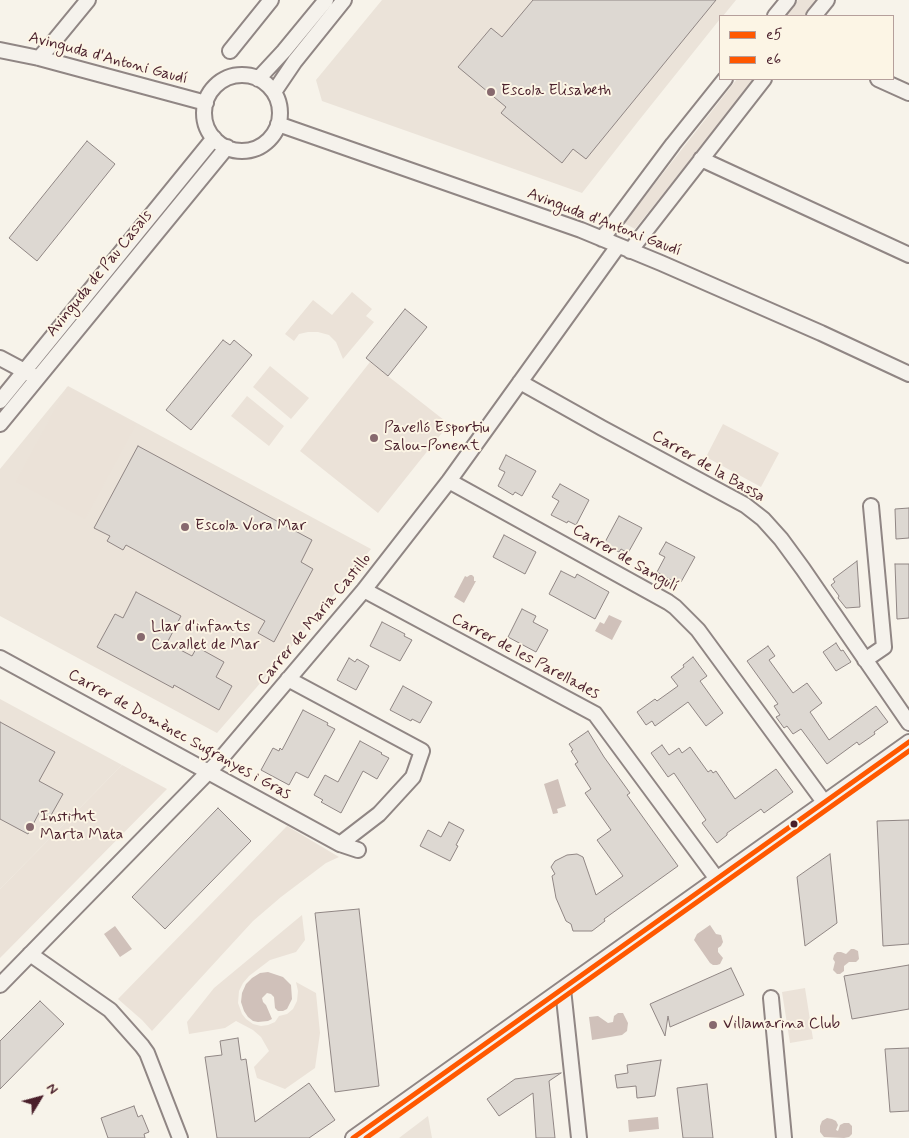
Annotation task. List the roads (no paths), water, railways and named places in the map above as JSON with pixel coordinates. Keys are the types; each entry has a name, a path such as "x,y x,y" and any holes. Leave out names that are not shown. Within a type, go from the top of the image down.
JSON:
{"street":[{"path":"39,58 88,0"},
{"path":"230,51 271,0"},
{"path":"258,79 326,0"},
{"path":"274,92 295,61 344,0"},
{"path":"776,15 788,0"},
{"path":"815,15 827,0"},
{"name":"Avinguda d'Antoni Gaudí","path":"0,50 39,58 206,103"},
{"path":"236,76 258,79 267,84 274,92 280,113 278,124 272,137 261,146 240,151 220,144 209,132 205,117 206,103 212,90 223,80 236,76"},
{"path":"602,239 673,144 724,80"},
{"name":"Carrer de Maria Castillo","path":"0,985 219,761 364,590 449,481 593,280 624,248 701,158 763,80"},
{"path":"880,80 909,93"},
{"name":"Avinguda d'Antoni Gaudí","path":"278,124 581,230 821,333 909,374"},
{"name":"Avinguda de Pau Casals","path":"0,401 214,138"},
{"name":"Avinguda de Pau Casals","path":"0,424 227,147"},
{"path":"701,158 909,255"},
{"path":"0,358 37,378"},
{"name":"Carrer de la Bassa","path":"520,382 744,505 763,519 803,568 909,723"},
{"name":"Carrer de Sangulí","path":"449,481 675,607 698,630 824,802"},
{"path":"865,660 884,647 871,506"},
{"name":"Carrer de les Parellades","path":"364,590 595,714 717,879"},
{"name":"Carrer de Domènec Sugranyes i Gras","path":"0,658 340,844 358,850"},
{"path":"288,679 422,751 413,777 379,814 340,844"},
{"path":"353,1138 909,742"},
{"path":"30,954 110,1010 142,1046 147,1053 180,1138"},
{"path":"563,989 579,1138"},
{"path":"771,998 784,1138"}],"place":[{"name":"Escola Elisabeth","path":"491,92"},
{"name":"Pavelló Esportiu Salou-Ponent","path":"374,438"},
{"name":"Escola Vora Mar","path":"185,527"},
{"name":"Llar d'infants Cavallet de Mar","path":"141,637"},
{"name":"Institut Marta Mata","path":"30,827"},
{"name":"Villamarina Club","path":"713,1025"}]}
